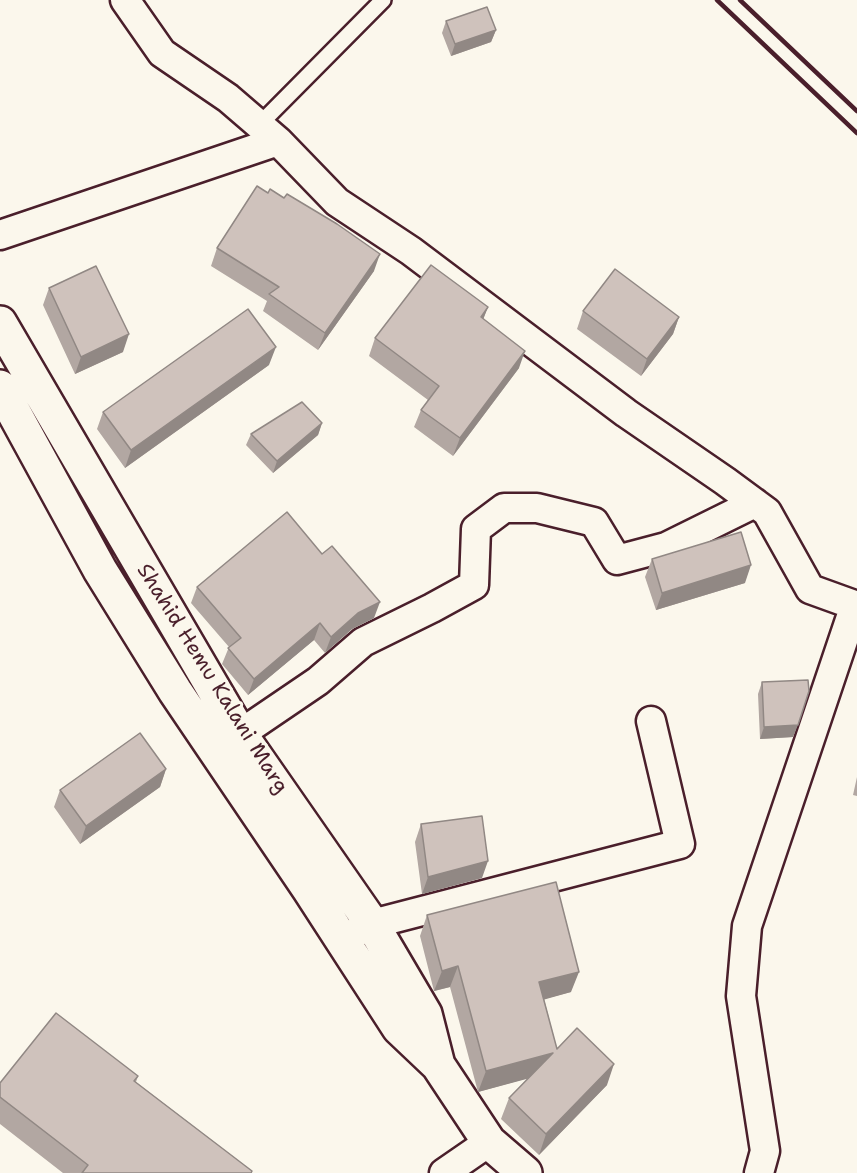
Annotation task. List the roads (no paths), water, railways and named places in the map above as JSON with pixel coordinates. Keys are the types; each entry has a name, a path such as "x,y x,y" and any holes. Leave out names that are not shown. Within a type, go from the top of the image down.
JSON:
{"main road":[{"name":"Shahid Hemu Kalani Marg","path":"0,323 240,734 372,924 424,1014 438,1065"},
{"name":"Shahid Hemu Kalani Marg","path":"0,387 100,570 156,661 399,1028 438,1065 489,1142 525,1173"}],"street":[{"path":"125,0 162,53 228,98 268,133 337,202 411,251 626,413 767,512 810,589 856,606 747,926 741,996 765,1150 759,1173"},
{"path":"0,235 268,133"},
{"path":"240,734 318,681 363,642 474,585 476,529 504,508 537,508 594,522 617,560 666,547 755,503"},
{"path":"341,939 372,924 680,844 651,721"},
{"path":"444,1173 489,1142"}],"lane":[{"path":"268,133 384,0"}],"railway":[{"path":"717,0 857,133"},
{"path":"740,0 857,111"}]}
